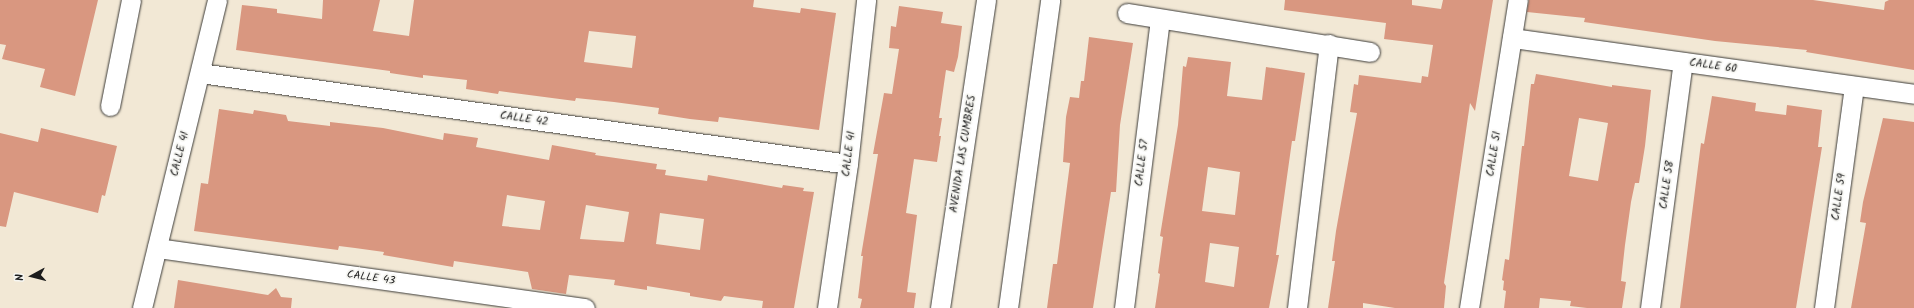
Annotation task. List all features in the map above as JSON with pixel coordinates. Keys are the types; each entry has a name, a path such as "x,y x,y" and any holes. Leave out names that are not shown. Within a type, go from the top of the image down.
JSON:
{"street":[{"path":"110,106 131,0"},
{"name":"CALLE 41","path":"142,308 217,0"},
{"name":"CALLE 41","path":"827,308 848,164 866,0"},
{"name":"AVENIDA LAS CUMBRES","path":"940,308 986,0"},
{"path":"1008,308 1050,0"},
{"name":"CALLE 51","path":"1469,308 1518,0"},
{"path":"1127,12 1329,44 1370,52"},
{"name":"CALLE 57","path":"1124,308 1160,18"},
{"name":"CALLE 60","path":"1512,38 1914,94"},
{"path":"1297,308 1329,44"},
{"name":"CALLE 58","path":"1650,308 1683,62"},
{"name":"CALLE 42","path":"200,73 848,164"},
{"name":"CALLE 59","path":"1824,308 1854,86"},
{"name":"CALLE 43","path":"157,248 585,308"}],"building":[{"path":"0,0 98,0 75,96 40,87 45,69 2,59 6,45 0,44"},
{"path":"323,0 380,0 373,31 409,36 414,0 754,0 753,7 800,13 801,8 836,13 819,130 719,117 718,122 690,119 658,114 659,108 614,102 576,98 575,101 499,91 498,94 466,89 467,80 423,75 423,78 390,73 390,71 236,50 242,5 277,9 277,13 322,19","holes":["589,31 636,36 632,68 584,62"]},
{"path":"1285,0 1412,0 1412,5 1441,9 1443,0 1493,0 1475,111 1470,103 1444,283 1446,286 1444,308 1395,308 1363,303 1363,308 1328,308 1335,261 1332,261 1336,231 1357,113 1350,112 1354,84 1358,85 1359,75 1421,83 1422,76 1428,77 1433,45 1384,39 1386,23 1284,10"},
{"path":"1529,0 1813,0 1884,10 1885,2 1889,0 1914,0 1914,70 1806,52 1807,50 1715,41 1584,22 1585,18 1527,12"},
{"path":"899,6 943,12 941,23 962,26 958,57 954,72 946,70 939,118 942,118 937,162 914,159 906,213 917,215 907,292 916,293 914,308 860,308 862,299 858,298 863,256 861,256 878,154 873,154 884,93 892,94 899,49 889,48 891,26 896,27"},
{"path":"1089,37 1133,43 1120,125 1116,192 1111,192 1093,308 1047,308 1053,264 1057,264 1070,163 1063,162 1066,117 1070,97 1079,98 1081,81 1084,81"},
{"path":"1188,57 1231,62 1227,96 1262,100 1266,67 1305,73 1295,141 1292,141 1276,255 1279,255 1269,308 1155,308 1163,237 1160,236 1178,125 1183,66 1186,67","holes":["1208,167 1240,172 1235,215 1202,211","1210,243 1239,247 1234,287 1205,282"]},
{"path":"1536,74 1612,87 1612,85 1651,90 1645,146 1639,183 1635,183 1625,245 1621,281 1626,282 1622,308 1587,308 1570,306 1571,301 1540,298 1539,308 1504,308 1506,291 1503,290 1504,281 1502,280 1505,259 1509,260 1522,146 1524,146 1531,84 1534,84","holes":["1579,118 1608,123 1598,181 1569,176"]},
{"path":"1712,96 1756,103 1755,111 1786,115 1787,105 1822,110 1818,147 1822,147 1796,308 1680,308 1701,143 1704,144"},
{"path":"219,109 253,114 254,110 286,115 288,121 330,126 330,122 383,128 443,140 444,133 478,138 476,147 549,160 552,145 596,153 595,155 657,164 656,169 666,170 665,175 707,181 708,175 782,188 783,185 804,188 803,191 814,192 794,308 762,308 763,301 724,296 721,301 690,296 690,293 647,286 647,290 614,285 615,280 569,275 566,294 532,289 528,272 454,261 453,267 383,255 384,252 339,246 338,250 194,231 201,183 208,184","holes":["507,195 545,201 540,230 502,226","586,205 629,212 624,242 580,239","660,213 704,219 700,250 656,244"]},
{"path":"1883,118 1914,122 1914,308 1851,308 1866,223 1860,222 1863,202"},
{"path":"41,128 117,146 105,196 102,195 98,213 14,192 6,227 0,226 0,133 38,142"},
{"path":"178,280 268,295 276,288 281,297 292,298 291,308 174,308"}]}
